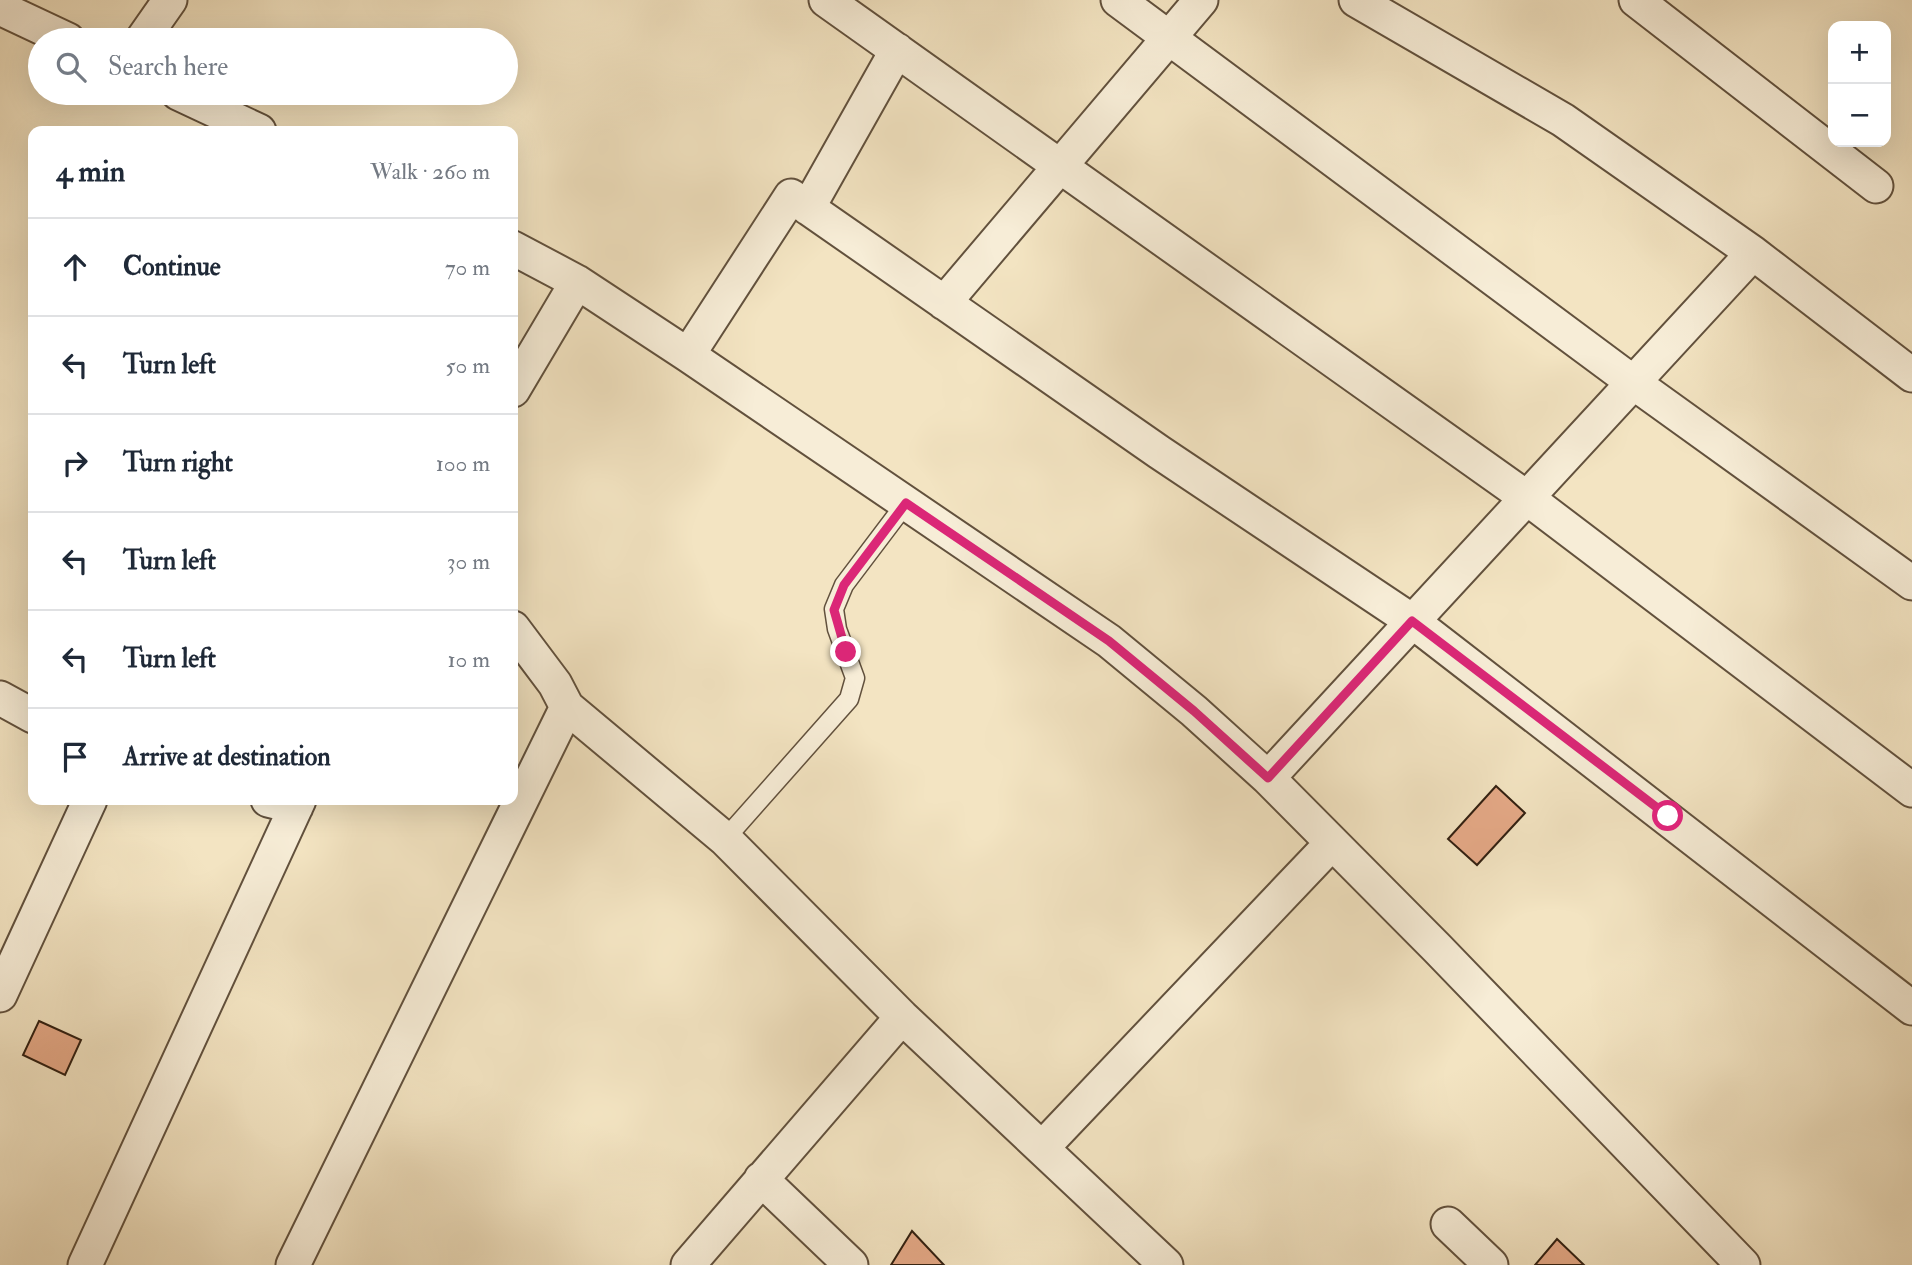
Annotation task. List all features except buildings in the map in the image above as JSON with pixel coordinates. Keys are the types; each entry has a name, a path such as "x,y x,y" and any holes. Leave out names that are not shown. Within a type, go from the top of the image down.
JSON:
{"street":[{"path":"150,28 170,0"},
{"path":"826,0 1527,498 1912,790"},
{"path":"1118,0 1634,383 1912,583"},
{"path":"944,303 1201,0"},
{"path":"1356,0 1563,120 1753,253 1912,374"},
{"path":"1636,0 1876,186"},
{"path":"0,8 42,28"},
{"path":"808,208 897,50"},
{"path":"204,105 248,126"},
{"path":"688,355 791,196 1159,452 1412,621 1912,1008"},
{"path":"518,251 577,282 688,355 1109,641 1194,711 1268,778 1744,1265"},
{"path":"1268,778 1753,253"},
{"path":"518,382 577,282"},
{"path":"518,635 555,684 567,707 725,839 902,1017 1166,1265"},
{"path":"0,698 28,713"},
{"path":"293,1265 567,707"},
{"path":"0,995 88,805"},
{"path":"85,1265 287,805"},
{"path":"1042,1148 1332,843"},
{"path":"688,1265 902,1017"},
{"path":"761,1179 851,1265"},
{"path":"1448,1224 1491,1265"}],"lane":[{"path":"725,839 849,699 855,678 837,629 834,610 844,585 906,503"}],"route":[{"path":"846,652 837,629 834,610 844,585 906,503 1109,641 1194,711 1268,778 1412,621 1668,816"}]}
